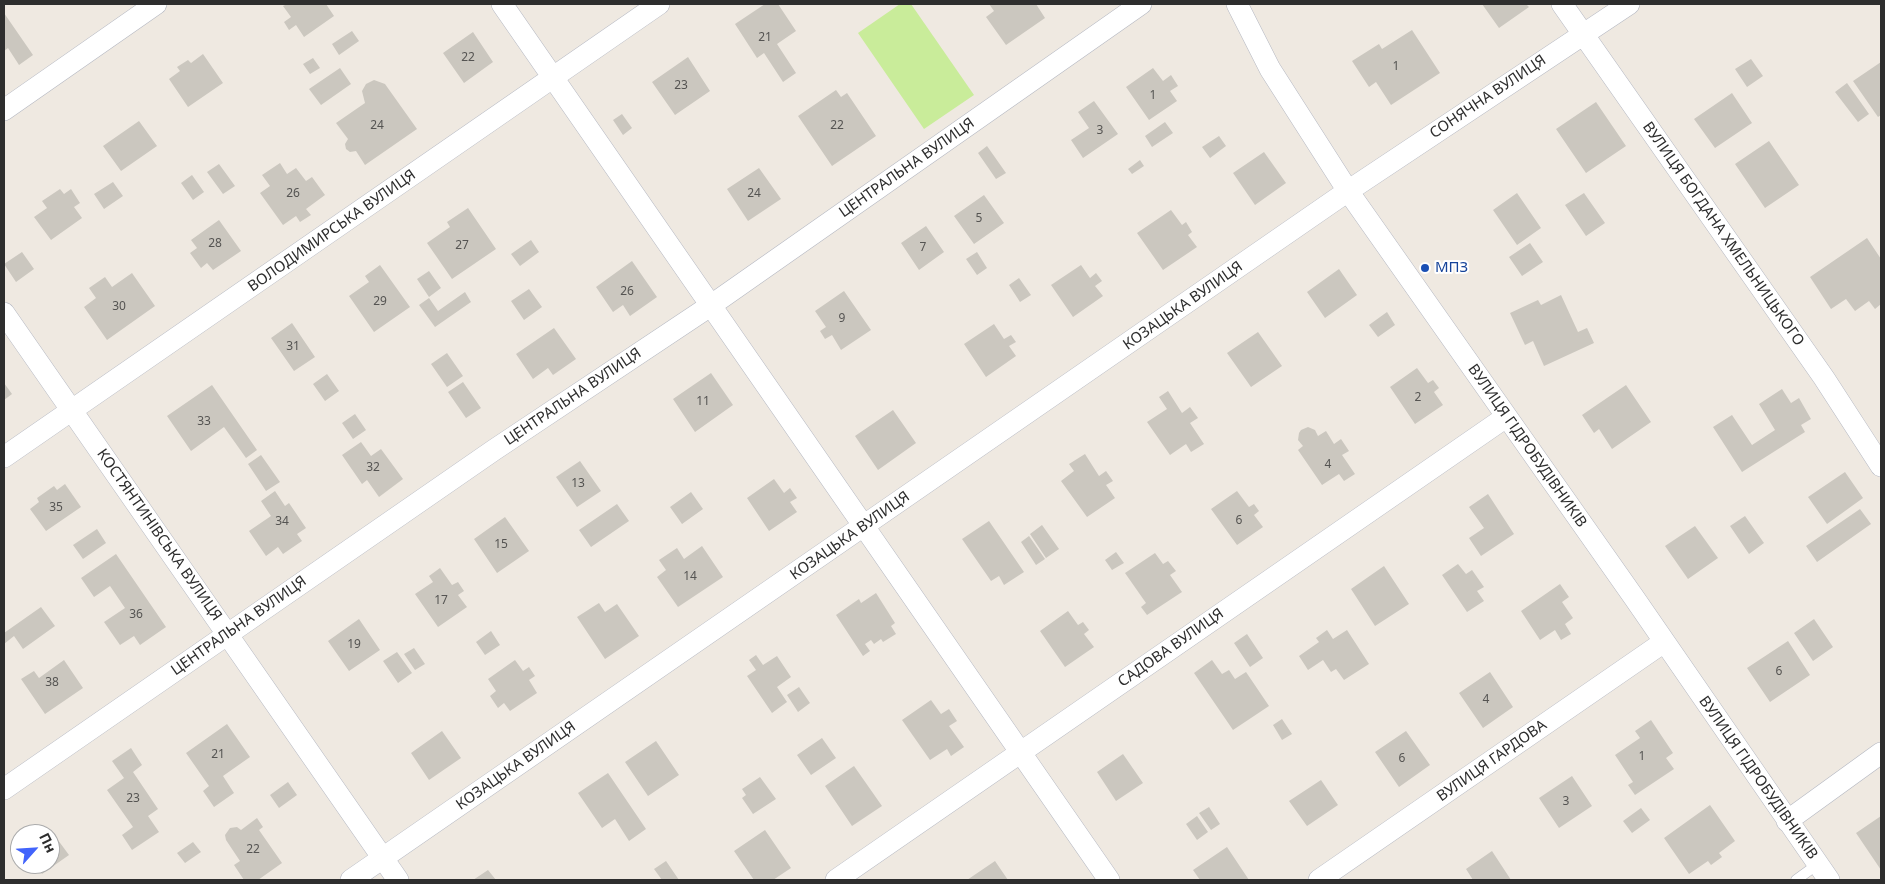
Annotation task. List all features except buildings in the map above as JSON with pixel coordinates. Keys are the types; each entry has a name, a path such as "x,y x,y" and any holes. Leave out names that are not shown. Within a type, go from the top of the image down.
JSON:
{"street":[{"path":"4,110 156,4"},
{"path":"502,4 1108,880"},
{"name":"ВОЛОДИМИРСЬКА ВУЛИЦЯ","path":"4,457 659,4"},
{"name":"ЦЕНТРАЛЬНА ВУЛИЦЯ","path":"4,789 494,450 710,306 1141,4"},
{"name":"ВУЛИЦЯ ГІДРОБУДІВНИКІВ","path":"1237,4 1270,69 1348,191 1824,872"},
{"name":"ВУЛИЦЯ БОГДАНА ХМЕЛЬНИЦЬКОГО","path":"1562,4 1824,378 1881,466"},
{"name":"СОНЯЧНА ВУЛИЦЯ","path":"1348,191 1629,4"},
{"name":"КОЗАЦЬКА ВУЛИЦЯ","path":"351,880 1348,191"},
{"name":"КОСТЯНТИНІВСЬКА ВУЛИЦЯ","path":"4,313 398,880"},
{"name":"САДОВА ВУЛИЦЯ","path":"836,880 1506,417"},
{"name":"ВУЛИЦЯ ГАРДОВА","path":"1319,880 1664,642"},
{"path":"1787,821 1881,753"}],"lane":[{"path":"1796,880 1824,872"}],"green space":[{"path":"900,4 911,4 974,95 924,129 858,33"}],"place":[{"name":"МПЗ","path":"1425,268"}]}
